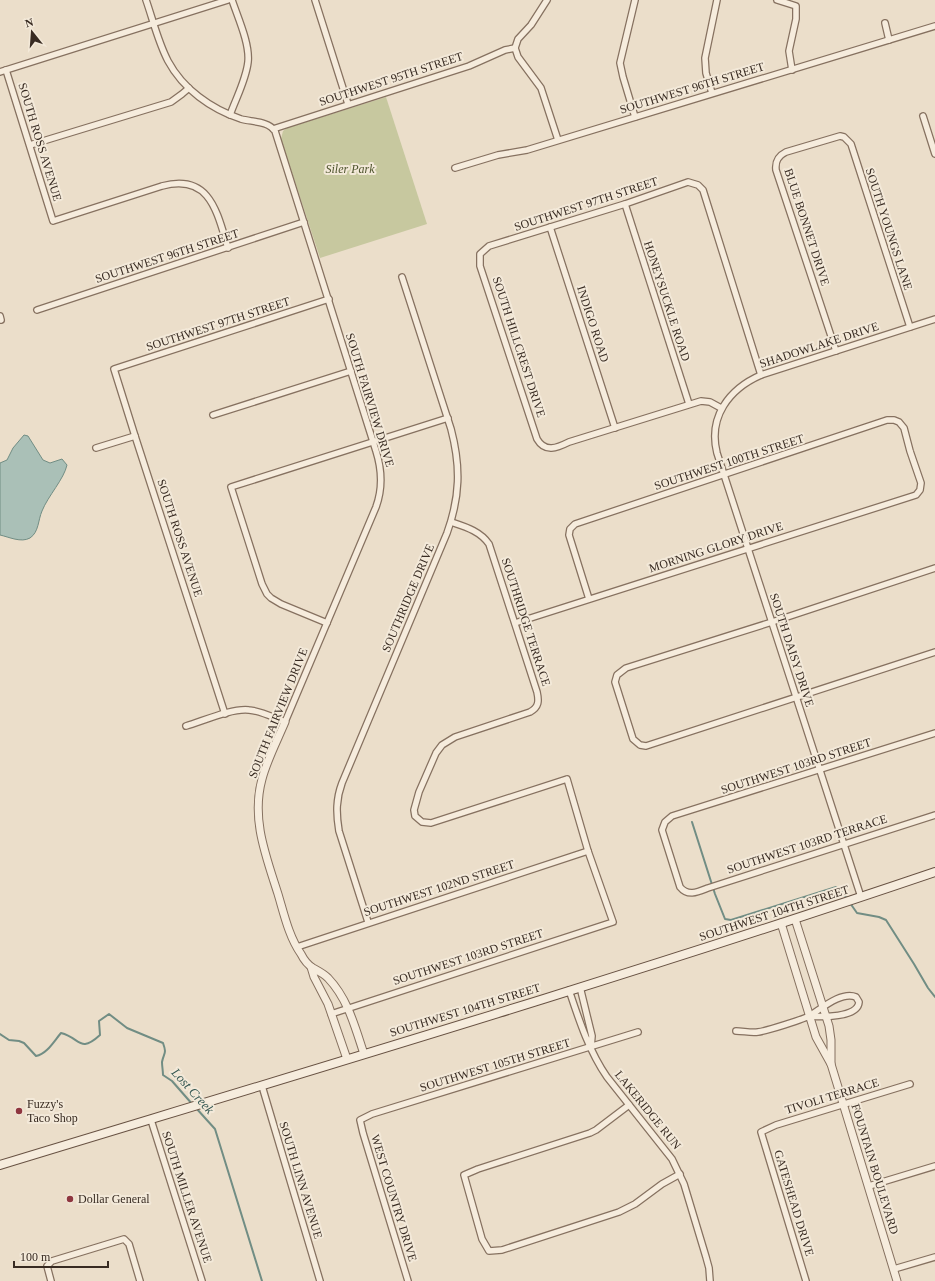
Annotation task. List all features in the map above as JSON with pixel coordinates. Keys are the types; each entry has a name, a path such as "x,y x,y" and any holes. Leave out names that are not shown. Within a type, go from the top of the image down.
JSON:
{"main road":[{"name":"SOUTHWEST 104TH STREET","path":"0,1165 262,1086 580,987 935,872"}],"street":[{"path":"146,0 168,60 176,74 189,88 205,101 230,115 249,121 270,125 273,129"},
{"path":"3,71 228,0"},
{"path":"230,115 245,75 248,59 246,44 232,0"},
{"path":"315,0 348,104"},
{"path":"547,0 531,25 518,39 515,48 518,57 541,88 558,140"},
{"path":"635,0 620,63 635,117"},
{"path":"712,93 706,73 705,58 717,0"},
{"path":"776,0 796,6 796,19 789,51 792,70"},
{"path":"885,23 890,40"},
{"name":"SOUTHWEST 96TH STREET","path":"455,168 498,155 519,152 935,26"},
{"name":"SOUTHWEST 95TH STREET","path":"273,129 469,66 504,50 515,48"},
{"name":"SOUTH ROSS AVENUE","path":"3,71 30,145 53,221 162,186 184,183 199,189 212,202 228,248"},
{"path":"30,145 171,102 189,88"},
{"path":"923,116 935,154"},
{"name":"SOUTH FAIRVIEW DRIVE","path":"273,129 329,299 379,459 381,475 380,494 376,507 262,780 258,808 258,823 264,848 290,930 300,954 311,967 314,977 321,988 347,1059"},
{"name":"BLUE BONNET DRIVE","path":"836,351 776,166 778,157 786,152 837,136 846,138"},
{"name":"SOUTH YOUNGS LANE","path":"846,138 852,146 910,328"},
{"name":"SOUTHWEST 97TH STREET","path":"482,252 489,246 625,204 688,182 698,185 703,190 761,375"},
{"name":"HONEYSUCKLE ROAD","path":"625,204 689,404"},
{"name":"SOUTHWEST 96TH STREET","path":"37,310 304,222"},
{"name":"INDIGO ROAD","path":"550,227 615,428"},
{"name":"SOUTH HILLCREST DRIVE","path":"482,252 479,256 480,266 537,439 543,447 548,449 556,448 615,428"},
{"name":"SOUTHRIDGE DRIVE","path":"368,922 338,830 338,798 345,776 451,522 457,499 458,467 454,441 448,418 402,277"},
{"name":"SOUTHWEST 97TH STREET","path":"114,369 329,299"},
{"name":"SHADOWLAKE DRIVE","path":"721,408 742,385 761,375 935,319"},
{"name":"SOUTH ROSS AVENUE","path":"114,369 225,714"},
{"path":"213,415 351,371"},
{"path":"615,428 689,404 704,401 710,402 721,408"},
{"name":"SOUTH DAISY DRIVE","path":"721,408 715,439 717,453 820,770 843,844 857,898"},
{"path":"327,623 281,604 267,594 262,584 231,487 448,418"},
{"name":"SOUTHWEST 100TH STREET","path":"588,599 569,536 570,529 575,524 724,474 887,420 896,420 901,423 904,428 914,464 921,480 921,488"},
{"path":"96,448 135,436"},
{"name":"MORNING GLORY DRIVE","path":"515,623 893,501 914,496 921,488"},
{"name":"SOUTHRIDGE TERRACE","path":"451,522 479,533 486,540 493,554 537,692 538,704 530,712 455,737 442,745 436,753 416,803 414,810 415,816 422,822 431,823 567,779 588,851"},
{"path":"935,568 626,668 619,672 616,677 616,688 633,739 637,744 642,746 650,745 666,738 935,652"},
{"path":"186,726 238,710 248,709 255,710 285,722"},
{"name":"SOUTHWEST 103RD STREET","path":"686,892 680,887 663,833 662,826 672,816 935,733"},
{"name":"SOUTHWEST 103RD TERRACE","path":"686,892 695,893 709,887 935,815"},
{"name":"SOUTHWEST 102ND STREET","path":"297,947 368,922 588,851"},
{"name":"SOUTHWEST 103RD STREET","path":"331,1014 613,922 588,851"},
{"name":"FOUNTAIN BOULEVARD","path":"796,918 831,1034 831,1064"},
{"name":"FOUNTAIN BOULEVARD","path":"781,923 816,1037 831,1064 844,1104 897,1281"},
{"name":"SOUTH FAIRVIEW DRIVE","path":"311,967 321,971 329,979 341,996 348,1008 364,1054"},
{"name":"LAKERIDGE RUN","path":"580,987 592,1036 591,1047"},
{"name":"LAKERIDGE RUN","path":"569,990 586,1039 597,1061 629,1105 665,1148 680,1174 707,1262 710,1281"},
{"path":"736,1031 758,1032 810,1016 832,1001 851,996 856,997 859,1002 858,1008 852,1012 826,1017 810,1016"},
{"name":"SOUTHWEST 105TH STREET","path":"360,1120 372,1114 638,1032"},
{"name":"TIVOLI TERRACE","path":"761,1132 776,1125 910,1084"},
{"name":"SOUTH LINN AVENUE","path":"262,1086 320,1281"},
{"path":"629,1105 590,1133 478,1169 464,1175 482,1239 489,1251 502,1250 619,1212 635,1204 662,1184 680,1174"},
{"name":"SOUTH MILLER AVENUE","path":"151,1120 202,1281"},
{"name":"WEST COUNTRY DRIVE","path":"360,1120 408,1281"},
{"name":"GATESHEAD DRIVE","path":"761,1132 806,1281"},
{"path":"869,1186 935,1166"},
{"path":"51,1281 47,1266 52,1261 124,1239 129,1244 140,1281"},
{"path":"894,1270 935,1257"}],"green space":[{"name":"Siler Park","path":"386,97 427,224 320,258 281,139 283,131 287,128"}],"shaded area":[{"path":"24,435 28,436 43,460 50,463 62,459 67,465 63,476 45,505 35,533 30,538 23,540 0,535 0,463 7,460 13,448"}],"waterway":[{"path":"692,822 715,894 725,919 731,920 836,887 842,891 847,899"},
{"path":"850,903 857,913 879,917 886,920 935,997"},
{"name":"Lost Creek","path":"0,1034 9,1040 24,1043 36,1056 44,1053 61,1033 68,1035 80,1043 84,1044 93,1041 100,1035 99,1021 109,1014 127,1028 163,1043 165,1051 162,1062 163,1075 172,1081 193,1105"},
{"name":"Lost Creek","path":"196,1108 215,1129 262,1281"}],"place":[{"name":"Fuzzy's Taco Shop","path":"19,1111"},
{"name":"Dollar General","path":"70,1199"}]}
